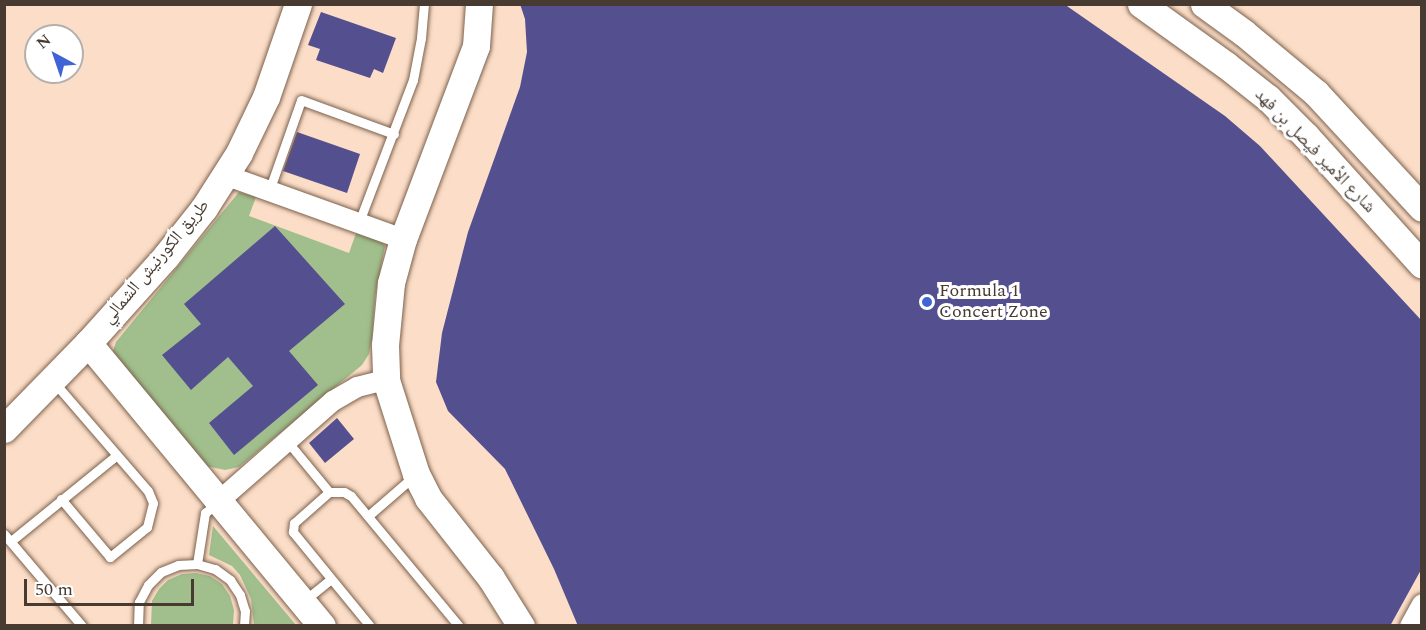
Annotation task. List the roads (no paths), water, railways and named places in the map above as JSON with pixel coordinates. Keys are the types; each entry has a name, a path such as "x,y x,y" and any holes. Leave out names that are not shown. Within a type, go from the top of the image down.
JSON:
{"main road":[{"name":"طريق الكورنيش الشمالي","path":"4,429 88,343 185,232 225,175 266,97 298,4"},
{"path":"479,4 476,46 403,239 391,283 385,345 386,380 416,474 428,498 491,578 521,626"},
{"name":"شارع الأمير فيصل بن فهد","path":"1141,4 1268,98 1306,136 1422,265"},
{"name":"شارع الأمير فيصل بن فهد","path":"1204,4 1244,33 1316,93 1419,200"},
{"path":"88,343 322,626"}],"street":[{"path":"225,175 403,239"},
{"path":"219,501 333,401 357,387 386,380"},
{"path":"1410,626 1422,604"}],"lane":[{"path":"359,222 394,134 418,57 424,4"},
{"path":"269,190 301,100 394,134"},
{"path":"51,379 148,490 153,503 147,527 110,557 61,499"},
{"path":"287,441 329,492"},
{"path":"82,626 8,538 117,455"},
{"path":"368,516 416,474"},
{"path":"370,626 293,532 294,523 329,492 344,492 368,516 459,626"},
{"path":"197,564 205,513 219,501"},
{"path":"138,626 139,602 148,585 161,572 178,565 197,564 215,569 230,580 240,595 244,611 244,626"},
{"path":"303,602 331,579"}],"place":[{"name":"Formula 1 Concert Zone","path":"927,302"}]}
